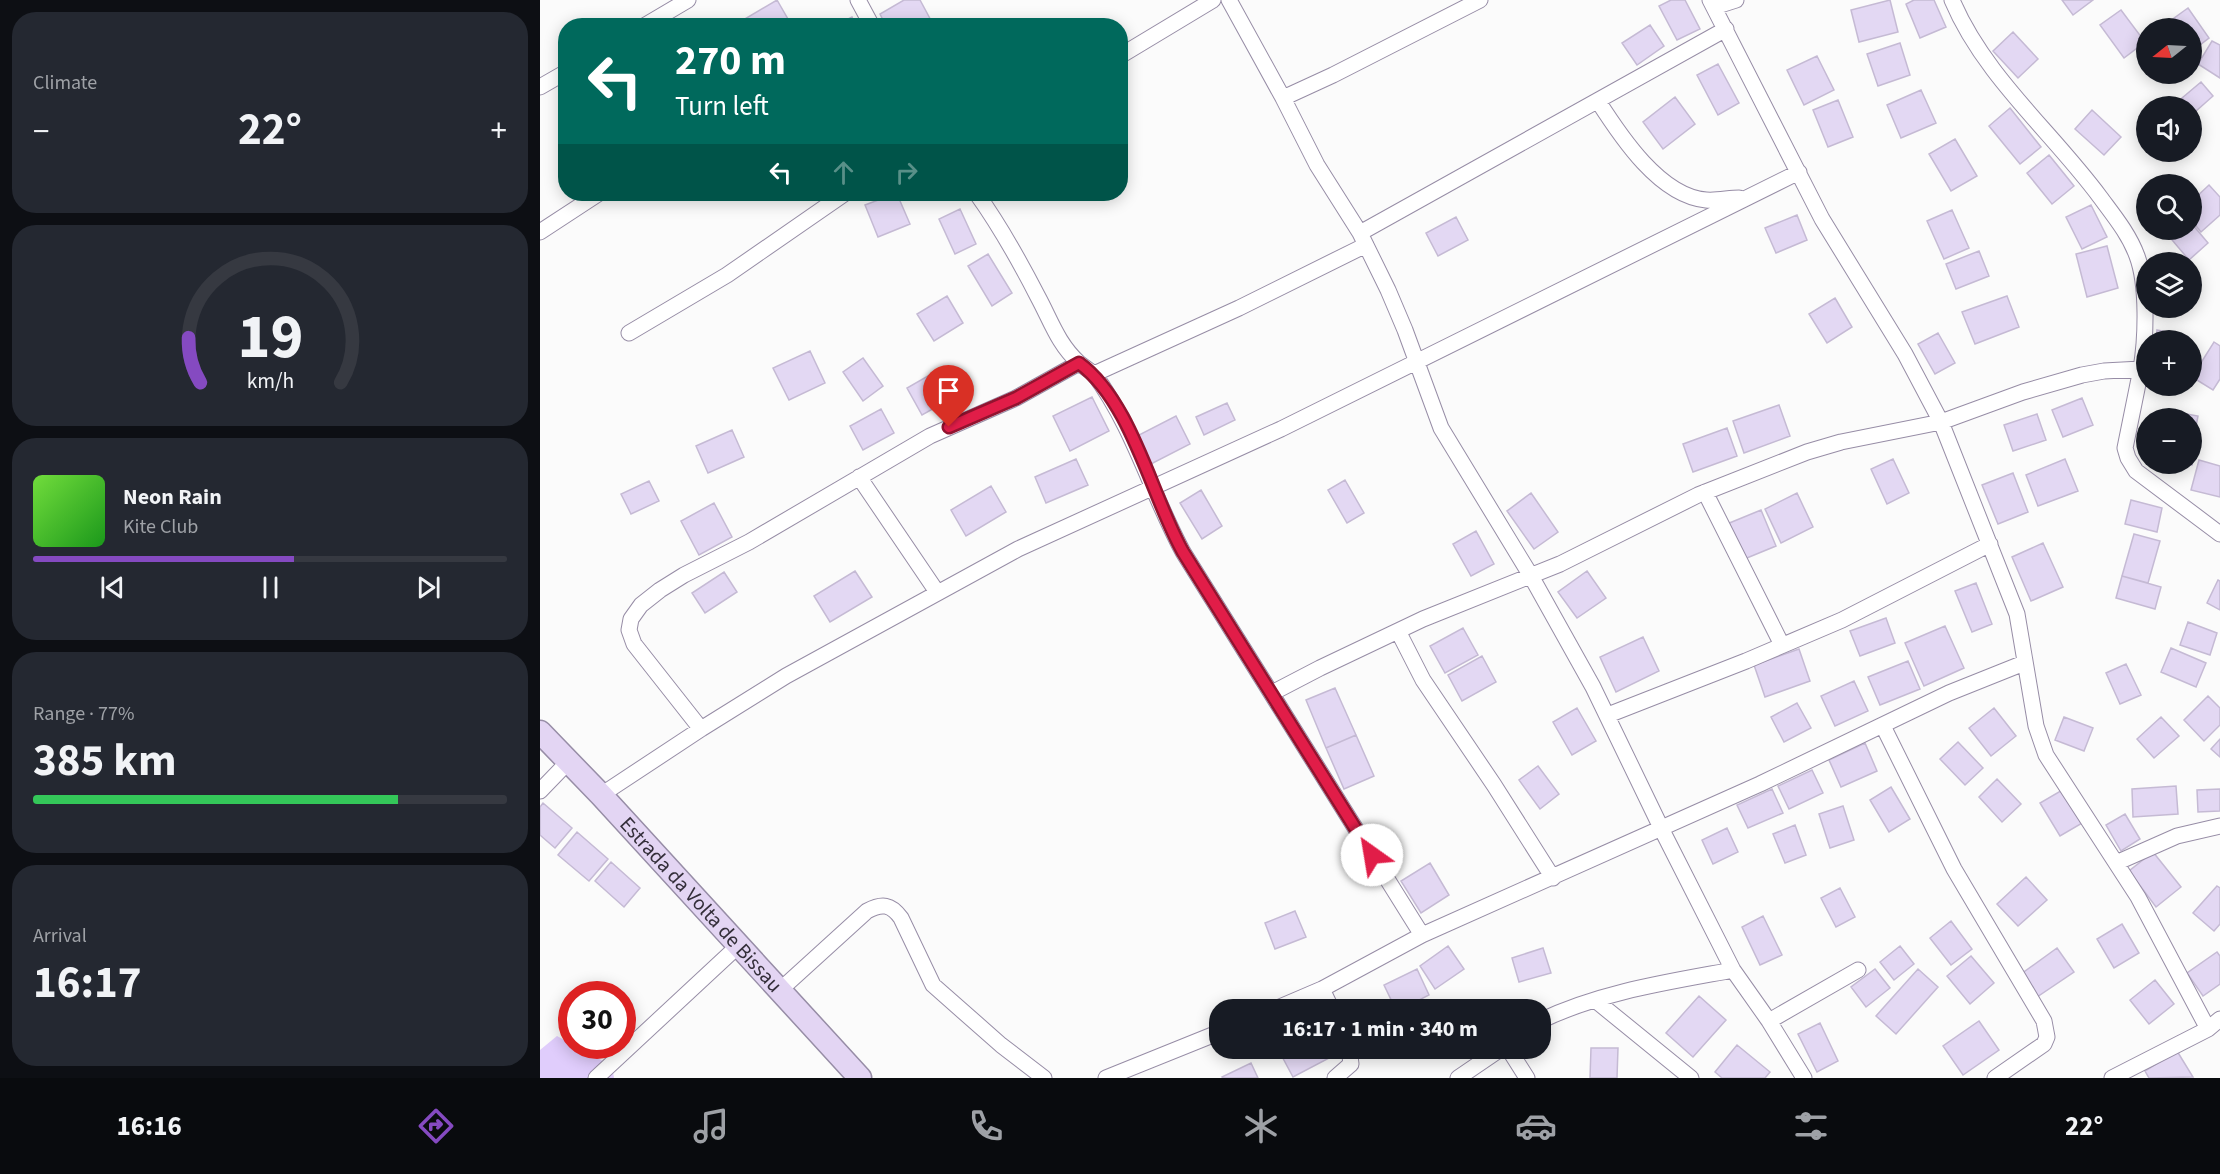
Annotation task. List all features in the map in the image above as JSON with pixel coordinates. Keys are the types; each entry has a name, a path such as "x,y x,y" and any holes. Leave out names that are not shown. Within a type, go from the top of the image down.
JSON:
{"main road":[{"name":"Estrada da Volta de Bissau","path":"540,732 860,1078"}],"street":[{"path":"658,18 688,0"},
{"path":"858,0 868,18"},
{"path":"1128,51 1213,0"},
{"path":"1229,0 1317,165 1363,239 1388,290 1441,428 1531,576 1608,715 1660,827 1733,970 1769,1021 1804,1078"},
{"path":"1283,98 1480,0"},
{"path":"1736,0 1712,4 1822,219 1905,354 1941,422 2017,614 2036,726 2046,755 2138,897 2214,1024 2112,1078"},
{"path":"1952,0 1967,31 1991,68 2079,169 2122,228 2137,254 2143,277 2144,330"},
{"path":"1094,374 1239,308 1726,29"},
{"path":"540,87 558,77"},
{"path":"1598,101 1612,123 1651,170 1671,187 1690,196 1707,200 1748,197"},
{"path":"600,795 786,676 1018,549 1301,419 1799,172"},
{"path":"540,232 587,201"},
{"path":"629,333 727,275 834,201"},
{"path":"982,201 1008,242 1057,337 1079,363 1094,374 1117,408 1170,529 1183,552 1422,935"},
{"path":"701,729 634,644 629,630 631,619 641,605 684,575 749,542 930,436 1016,398 1079,363"},
{"path":"1272,693 1448,608 1531,576 1592,549 1706,492 1818,448 1851,439 1941,422 2023,392 2082,375 2136,369"},
{"path":"2136,394 2125,448 2128,458 2136,471 2220,534"},
{"path":"859,477 937,592"},
{"path":"1706,492 1782,645"},
{"path":"1608,715 1862,611 1990,544"},
{"path":"1398,631 1423,680 1553,878"},
{"path":"1299,999 1322,989 1422,935 1760,784 1949,693 2024,663"},
{"path":"1883,726 1954,869 2047,1029 2044,1044 1995,1078"},
{"path":"540,791 568,762"},
{"path":"2116,863 2177,836 2220,826"},
{"path":"779,991 867,911 878,905 885,905 895,909 901,918 933,986 1001,1045 1044,1078"},
{"path":"596,1078 738,946"},
{"path":"1551,1016 1595,1000 1673,981 1733,970"},
{"path":"1769,1021 1858,970"},
{"path":"1322,989 1327,999"},
{"path":"1595,1000 1691,1078"},
{"path":"1106,1078 1209,1036"},
{"path":"1335,1078 1351,1064 1350,1059"},
{"path":"1458,1078 1486,1059"},
{"path":"1516,1059 1527,1078"}],"shaded area":[{"path":"557,1036 558,1059 599,1059 612,1066 614,1078 540,1078 540,1050"}],"building":[{"path":"777,0 787,18 746,18"},
{"path":"904,0 920,0 930,18 882,18 880,14"},
{"path":"1671,0 1685,0 1700,29 1677,40 1659,6"},
{"path":"1890,0 1898,32 1859,42 1851,10"},
{"path":"1914,0 1934,0 1946,27 1920,38 1906,4"},
{"path":"2062,0 2093,0 2073,15"},
{"path":"2188,8 2195,18 2174,18"},
{"path":"2121,10 2136,30 2136,49 2124,58 2100,25"},
{"path":"1650,25 1664,46 1637,65 1622,43"},
{"path":"2202,28 2209,38 2202,43"},
{"path":"2013,32 2038,59 2018,78 1993,51"},
{"path":"2212,41 2220,45 2220,78 2202,67 2202,57"},
{"path":"1900,43 1910,75 1878,86 1867,54"},
{"path":"1817,56 1834,90 1804,105 1787,70"},
{"path":"1718,64 1739,103 1718,115 1697,75"},
{"path":"2202,83 2213,96 2202,106 2202,96 2184,96"},
{"path":"1921,90 1936,123 1901,138 1887,105"},
{"path":"1675,97 1695,124 1663,149 1643,122"},
{"path":"1838,100 1853,137 1828,147 1813,110"},
{"path":"2010,108 2041,147 2020,164 1989,126"},
{"path":"2092,110 2121,137 2104,155 2075,129"},
{"path":"1955,139 1977,176 1951,191 1929,154"},
{"path":"2049,155 2074,186 2052,204 2027,173"},
{"path":"2209,185 2220,197 2220,215 2202,231 2202,192"},
{"path":"876,201 900,201 910,224 878,237 865,205"},
{"path":"2091,205 2107,237 2082,249 2066,217"},
{"path":"960,209 976,244 955,254 939,219"},
{"path":"1952,210 1969,248 1944,259 1927,221"},
{"path":"1797,215 1807,240 1776,253 1765,228"},
{"path":"1456,217 1468,240 1438,256 1426,233"},
{"path":"2202,236 2208,243 2198,252 2182,252 2172,240 2202,240"},
{"path":"2107,246 2118,288 2087,297 2076,254"},
{"path":"1979,251 1989,276 1956,289 1946,264"},
{"path":"988,254 1012,293 992,306 968,266"},
{"path":"947,296 963,323 934,341 917,314"},
{"path":"2007,296 2019,327 1975,344 1962,312"},
{"path":"1835,298 1852,327 1827,343 1809,314"},
{"path":"1938,333 1955,363 1935,374 1918,344"},
{"path":"2214,342 2220,346 2220,379 2213,390 2202,383 2202,361"},
{"path":"810,351 825,383 789,400 773,368"},
{"path":"863,358 883,386 863,401 843,372"},
{"path":"940,369 956,396 922,415 907,388"},
{"path":"1092,397 1109,431 1070,451 1053,416"},
{"path":"2082,398 2093,425 2063,437 2052,410"},
{"path":"1227,403 1235,420 1204,435 1196,417"},
{"path":"1779,405 1790,436 1744,453 1733,421"},
{"path":"881,409 894,433 863,450 850,426"},
{"path":"2037,414 2046,440 2013,451 2004,425"},
{"path":"1176,416 1190,444 1151,464 1137,436"},
{"path":"1727,428 1737,456 1693,472 1683,444"},
{"path":"732,430 744,457 708,473 696,446"},
{"path":"1076,459 1088,485 1046,503 1035,477"},
{"path":"1893,459 1909,493 1887,504 1871,469"},
{"path":"2065,459 2078,491 2038,506 2026,475"},
{"path":"2202,461 2220,466 2220,497 2191,490 2195,474 2202,474"},
{"path":"2013,473 2028,512 1998,524 1982,485"},
{"path":"1345,480 1364,513 1347,523 1328,490"},
{"path":"649,481 659,501 631,514 621,494"},
{"path":"991,486 1006,512 966,536 951,510"},
{"path":"1201,490 1222,526 1202,539 1180,503"},
{"path":"1531,493 1558,532 1534,549 1507,511"},
{"path":"1797,493 1813,527 1781,543 1765,509"},
{"path":"2131,500 2162,508 2157,532 2125,524"},
{"path":"714,503 732,537 699,555 681,521"},
{"path":"1761,510 1776,546 1742,560 1727,524"},
{"path":"1476,531 1494,564 1471,576 1453,544"},
{"path":"2134,534 2160,541 2148,583 2122,576"},
{"path":"2043,543 2063,587 2031,601 2012,557"},
{"path":"855,571 872,597 830,622 814,596"},
{"path":"1587,571 1606,598 1577,618 1558,592"},
{"path":"724,572 737,592 705,613 692,593"},
{"path":"2122,576 2161,587 2155,609 2116,598"},
{"path":"2218,580 2220,581 2220,610 2207,603"},
{"path":"1976,583 1992,624 1972,632 1955,591"},
{"path":"1886,618 1895,643 1860,656 1850,631"},
{"path":"2188,622 2217,633 2210,655 2180,645"},
{"path":"1945,626 1964,668 1924,686 1905,643"},
{"path":"1463,628 1478,655 1445,673 1430,646"},
{"path":"1643,637 1659,671 1616,692 1600,657"},
{"path":"2171,648 2206,663 2196,687 2161,672"},
{"path":"1799,649 1810,681 1765,697 1754,665"},
{"path":"1482,656 1496,682 1462,701 1448,675"},
{"path":"1908,661 1920,689 1880,705 1868,677"},
{"path":"2126,664 2141,695 2120,704 2106,673"},
{"path":"1854,681 1868,711 1835,726 1821,696"},
{"path":"1335,688 1356,735 1326,748 1306,700"},
{"path":"2208,696 2220,708 2220,725 2204,741 2184,720"},
{"path":"1797,703 1811,728 1784,742 1771,717"},
{"path":"1577,708 1596,741 1572,755 1553,722"},
{"path":"1994,708 2016,736 1991,756 1969,728"},
{"path":"2064,717 2093,728 2084,751 2055,740"},
{"path":"2161,717 2179,736 2154,758 2137,739"},
{"path":"1356,735 1374,776 1344,789 1326,748"},
{"path":"2220,739 2220,757 2211,749"},
{"path":"1958,742 1983,768 1965,785 1940,759"},
{"path":"1865,743 1877,771 1841,787 1829,760"},
{"path":"1538,766 1559,794 1540,809 1519,780"},
{"path":"1812,770 1823,793 1789,809 1778,786"},
{"path":"1997,779 2021,804 2002,822 1979,797"},
{"path":"2176,786 2178,814 2133,817 2132,789"},
{"path":"1891,787 1910,819 1889,832 1870,800"},
{"path":"1772,789 1783,813 1748,828 1737,805"},
{"path":"2064,789 2084,822 2060,836 2040,803"},
{"path":"2220,789 2220,811 2198,812 2197,790"},
{"path":"543,803 572,828 555,848 540,835 540,807"},
{"path":"1843,806 1854,840 1830,848 1819,814"},
{"path":"2125,814 2140,839 2121,851 2106,825"},
{"path":"1795,825 1806,855 1785,863 1773,834"},
{"path":"1727,828 1738,852 1713,864 1702,840"},
{"path":"577,832 608,859 589,881 558,855"},
{"path":"2153,852 2181,887 2156,907 2129,871"},
{"path":"611,862 640,888 624,907 595,881"},
{"path":"1430,863 1449,895 1421,913 1401,881"},
{"path":"2026,877 2047,900 2018,926 1997,904"},
{"path":"2217,886 2220,888 2220,924 2214,931 2193,913"},
{"path":"1840,888 1855,917 1836,927 1821,898"},
{"path":"1295,911 1306,937 1275,949 1265,923"},
{"path":"1763,916 1782,955 1760,965 1742,927"},
{"path":"1951,921 1972,949 1951,965 1930,938"},
{"path":"2122,924 2139,953 2114,968 2097,939"},
{"path":"1448,946 1464,969 1435,989 1420,966"},
{"path":"1900,946 1914,964 1894,980 1880,962"},
{"path":"1543,948 1551,973 1519,982 1512,958"},
{"path":"2057,948 2074,972 2037,997 2021,974"},
{"path":"2217,952 2220,956 2220,984 2203,996 2187,973"},
{"path":"1971,956 1994,983 1970,1004 1947,976"},
{"path":"1417,969 1429,995 1421,999 1391,999 1384,985"},
{"path":"1875,969 1890,988 1866,1007 1851,987"},
{"path":"1918,969 1938,987 1896,1034 1876,1016"},
{"path":"2155,980 2174,1004 2149,1024 2130,1000"},
{"path":"1699,996 1726,1020 1693,1057 1666,1033"},
{"path":"1979,1021 1999,1050 1963,1075 1943,1046"},
{"path":"1820,1023 1838,1061 1817,1072 1798,1034"},
{"path":"1737,1045 1770,1072 1765,1078 1722,1078 1715,1072"},
{"path":"1591,1048 1618,1048 1617,1078 1590,1078"},
{"path":"2177,1051 2193,1077 2149,1078 2145,1071"},
{"path":"1283,1059 1327,1059 1293,1077"},
{"path":"1251,1063 1258,1078 1222,1077"}],"route":[{"path":"949,427 1016,398 1079,363 1094,374 1117,408 1129,431 1170,529 1183,552 1372,855"}]}
